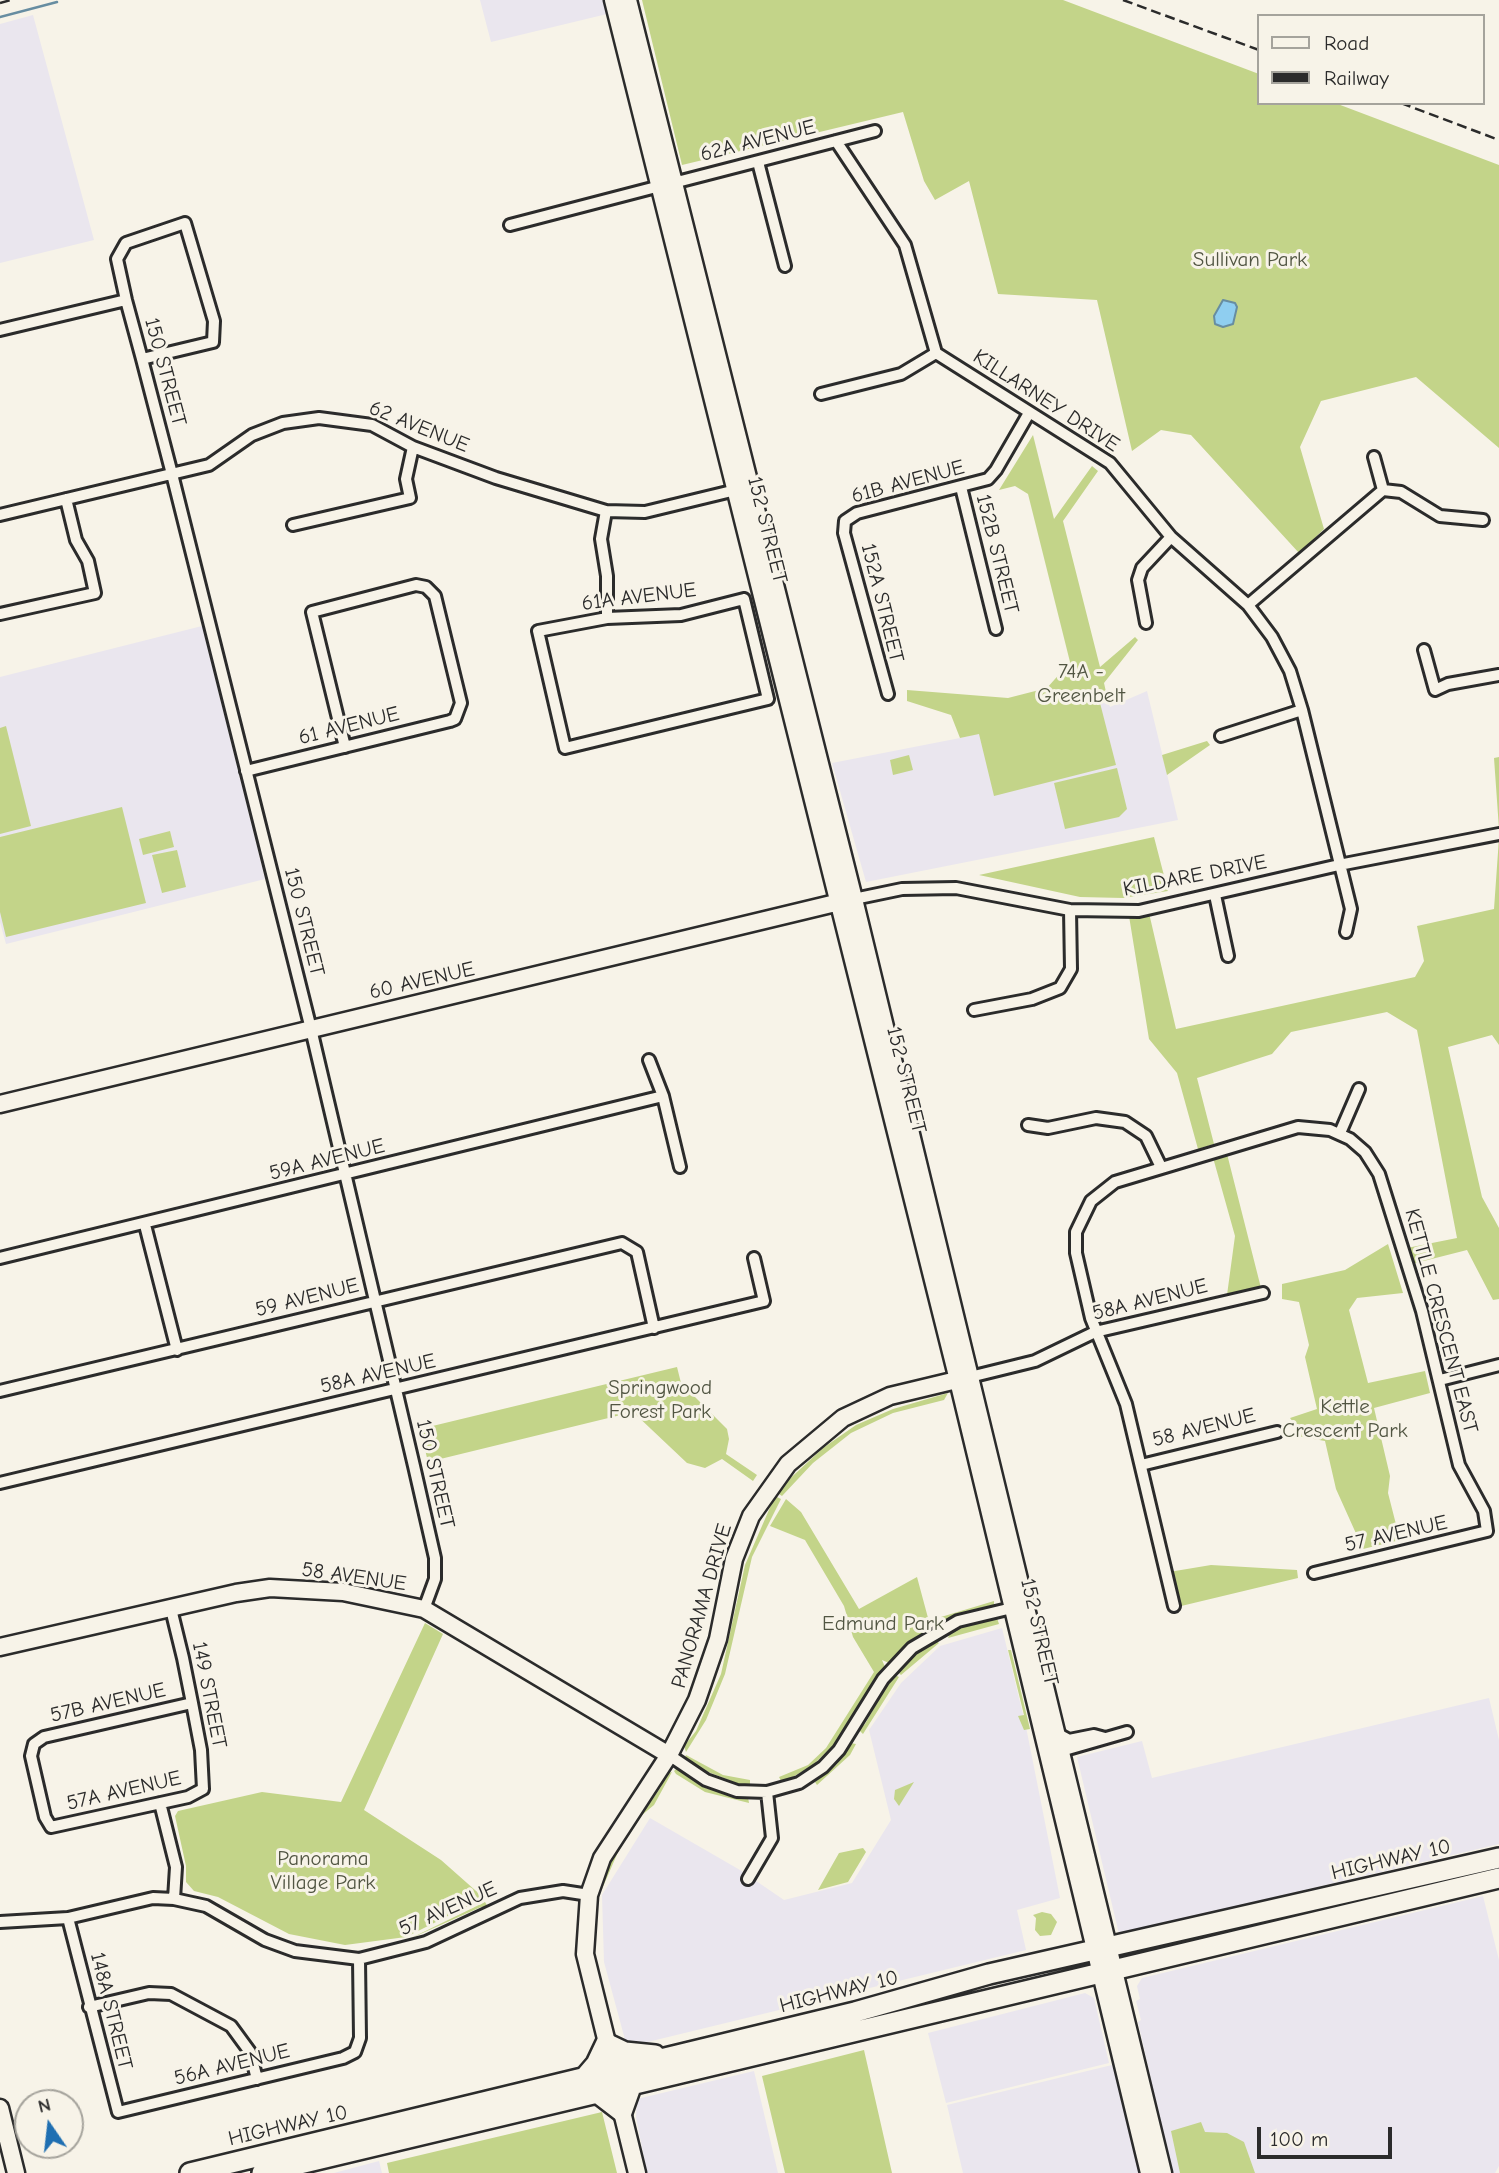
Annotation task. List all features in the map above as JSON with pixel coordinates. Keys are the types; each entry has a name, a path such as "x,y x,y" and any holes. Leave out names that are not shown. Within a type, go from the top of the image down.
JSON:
{"highway":[{"name":"HIGHWAY 10","path":"621,2081 670,2056 855,2012 1101,1948 1499,1858"},
{"path":"1471,1885 1499,1858"},
{"name":"HIGHWAY 10","path":"190,2173 590,2085 621,2081 1499,1878"},
{"path":"622,2112 590,2085 606,2043 625,2052 670,2056"},
{"path":"621,2081 622,2112"},
{"name":"HIGHWAY 10","path":"262,2173 590,2085"}],"main road":[{"name":"152 STREET","path":"613,0 655,165 666,183"},
{"name":"152 STREET","path":"628,0 666,183 964,1378 1031,1628 1056,1733 1053,1751 1069,1785 1101,1948"},
{"name":"60 AVENUE","path":"0,1104 847,901"},
{"name":"152 STREET","path":"964,1378 1012,1608 1038,1717 1047,1725 1054,1746 1053,1751 1106,1970 1149,2173"},
{"name":"PANORAMA DRIVE","path":"621,2081 606,2043 585,1954 589,1895 602,1858 669,1755 711,1664 738,1548 768,1488 799,1452 852,1412 890,1396 964,1378"},
{"name":"58 AVENUE","path":"0,1647 270,1588 343,1592 424,1609 669,1755"},
{"path":"1012,1608 1017,1608 1031,1628"},
{"name":"152 STREET","path":"1106,1970 1163,2173"},
{"path":"0,2108 16,2173"},
{"path":"622,2112 637,2173"}],"street":[{"name":"62A AVENUE","path":"510,225 875,131"},
{"path":"821,394 901,374 936,353 905,245 836,141"},
{"path":"758,162 785,266"},
{"name":"150 STREET","path":"142,359 213,342 214,321 185,223 147,234 122,246 117,259 126,300 311,1029 435,1558 435,1579 424,1609"},
{"path":"0,330 126,300"},
{"name":"KILLARNEY DRIVE","path":"936,353 1110,463 1171,537 1248,605 1272,637 1290,671 1302,710 1351,909 1346,932"},
{"name":"61B AVENUE","path":"845,521 857,513 983,481 996,470 1029,413"},
{"name":"62 AVENUE","path":"0,515 218,461 252,435 306,419 335,419 372,425 413,447 496,478 606,511 645,512 742,488"},
{"path":"293,525 410,499 406,479 413,447"},
{"path":"1374,457 1383,490"},
{"name":"152B STREET","path":"961,488 996,629"},
{"path":"1248,605 1383,490 1401,492 1440,516 1483,520"},
{"path":"0,614 95,593 88,561 76,540 66,499"},
{"path":"606,511 601,539 608,585 607,618"},
{"name":"152A STREET","path":"845,521 844,533 888,694"},
{"path":"1146,623 1138,580 1142,568 1171,537"},
{"name":"61 AVENUE","path":"246,771 450,722 458,714 461,703 435,596 426,587 416,585 312,612 345,747"},
{"name":"61A AVENUE","path":"744,599 768,699 565,748 538,631 607,618 681,615 744,599"},
{"path":"1424,650 1434,690 1448,684 1499,675"},
{"path":"1221,736 1302,710"},
{"name":"KILDARE DRIVE","path":"847,901 902,889 956,888 1070,910 1139,911 1339,865 1499,834"},
{"path":"1215,895 1228,956"},
{"path":"974,1010 1032,999 1060,988 1071,969 1070,910"},
{"path":"649,1060 663,1096 680,1167"},
{"path":"1174,1605 1123,1395 1095,1332 1076,1253 1076,1232 1091,1201 1115,1182 1298,1127 1318,1127 1340,1133 1359,1089"},
{"name":"59A AVENUE","path":"0,1258 345,1176 518,1130 663,1096"},
{"path":"1028,1125 1048,1128 1097,1118 1125,1122 1146,1136 1161,1167"},
{"name":"KETTLE CRESCENT EAST","path":"1340,1133 1365,1152 1379,1174 1440,1380 1459,1465 1483,1511 1487,1531"},
{"path":"145,1224 177,1350"},
{"name":"59 AVENUE","path":"0,1391 622,1243 637,1252 654,1328"},
{"name":"58A AVENUE","path":"0,1483 764,1301 754,1258"},
{"name":"58A AVENUE","path":"964,1378 1035,1361 1095,1332 1263,1293"},
{"path":"1440,1380 1499,1365"},
{"name":"58 AVENUE","path":"1142,1465 1277,1432"},
{"name":"57 AVENUE","path":"1314,1573 1487,1531"},
{"path":"669,1755 723,1787 767,1792 799,1783 822,1767 850,1734 883,1679 920,1641 958,1621 1012,1608"},
{"name":"149 STREET","path":"171,1609 204,1769 202,1789"},
{"name":"57B AVENUE","path":"51,1827 45,1817 31,1756 34,1744 44,1737 192,1703"},
{"path":"1053,1751 1096,1743 1127,1731"},
{"path":"1056,1733 1069,1740 1094,1735 1105,1738"},
{"name":"57A AVENUE","path":"51,1827 188,1797 202,1789"},
{"path":"748,1879 772,1838 767,1792"},
{"path":"160,1804 176,1867 174,1899"},
{"name":"57 AVENUE","path":"0,1922 68,1918 153,1898 174,1899 206,1906 265,1940 295,1951 359,1959 426,1942 520,1898 553,1892 589,1895"},
{"name":"148A STREET","path":"68,1918 118,2112"},
{"name":"56A AVENUE","path":"118,2112 343,2058 355,2052 360,2038 359,1959"},
{"path":"89,2007 149,1993 171,1994 231,2025 250,2052 257,2079"}],"shaded area":[{"path":"480,0 604,0 607,14 491,42"},
{"path":"33,15 94,240 0,263 0,24"},
{"path":"202,626 265,879 6,944 0,922 0,677"},
{"path":"1147,691 1178,820 866,882 832,763 960,738 1108,701 1110,707"},
{"path":"1002,1628 1026,1727 1060,1898 1017,1910 1026,1950 627,2047 604,1962 602,1895 650,1818 740,1870 784,1900 852,1883 891,1820 869,1730 901,1683 940,1646"},
{"path":"1489,1698 1499,1740 1499,1844 1119,1934 1077,1757 1142,1741 1152,1778"},
{"path":"1483,1896 1499,1960 1499,2166 1495,2173 1172,2173 1138,2022 1141,2020 1136,2001 1140,1999 1137,1986 1142,1978"},
{"path":"1085,1993 1094,1998 1109,2063 946,2103 928,2033"},
{"path":"1112,2065 1142,2173 963,2173 947,2105"},
{"path":"754,2071 778,2173 647,2173 636,2117 637,2099"},
{"path":"379,2161 382,2173 334,2173"}],"green space":[{"name":"Sullivan Park","path":"642,0 1063,0 1258,74 1258,105 1340,105 1499,165 1499,448 1416,377 1321,401 1300,447 1324,529 1299,553 1191,435 1161,430 1132,451 1097,300 998,294 969,181 935,200 924,181 903,112 682,165"},
{"name":"74A - Greenbelt","path":"1033,435 1054,519 1092,466 1098,471 1063,521 1100,667 1135,637 1138,640 1104,683 1108,701 1100,703 1116,765 994,796 979,734 960,738 951,715 907,701 907,690 1008,698 1047,688 1070,662 1028,494 1015,486 999,490"},
{"path":"6,726 31,826 0,834 0,728"},
{"path":"1207,741 1210,745 1167,775 1162,755"},
{"path":"909,755 913,770 893,775 890,760"},
{"path":"1499,757 1499,829 1494,758"},
{"path":"1117,768 1127,809 1119,817 1065,829 1054,783"},
{"path":"122,807 146,903 6,937 0,912 0,837"},
{"path":"170,831 174,847 143,855 139,839"},
{"path":"1154,837 1168,891 1123,898 1080,897 979,875"},
{"path":"1499,838 1499,1045 1492,1035 1448,1047 1482,1197 1499,1228 1499,1299 1493,1300 1467,1250 1412,1264 1407,1248 1457,1238 1417,1030 1387,1012 1291,1032 1272,1054 1197,1078 1214,1144 1198,1149 1177,1073 1149,1039 1129,916 1149,913 1176,1029 1415,977 1424,961 1417,926 1494,909"},
{"path":"177,850 186,887 162,893 152,855"},
{"path":"1226,1150 1261,1288 1227,1295 1235,1236 1212,1154"},
{"name":"Kettle Crescent Park","path":"1388,1244 1403,1293 1357,1298 1349,1310 1368,1383 1425,1371 1430,1393 1374,1408 1390,1476 1388,1493 1400,1540 1363,1549 1336,1489 1325,1441 1297,1436 1296,1426 1290,1418 1317,1409 1305,1357 1309,1345 1299,1302 1282,1299 1282,1284 1345,1270"},
{"name":"Springwood Forest Park","path":"677,1367 681,1383 727,1429 729,1439 726,1454 757,1475 753,1481 722,1459 705,1468 687,1463 633,1412 428,1462 420,1429"},
{"path":"948,1393 944,1400 893,1413 851,1433 813,1463 782,1496 779,1494 783,1485 823,1448 856,1425 893,1409"},
{"path":"775,1496 781,1499 752,1557 725,1674 706,1720 686,1752 684,1746 696,1731 721,1674 745,1565"},
{"name":"Edmund Park","path":"786,1499 801,1512 859,1609 917,1577 931,1629 907,1642 889,1663 882,1660 885,1667 875,1677 841,1738 812,1766 782,1783 779,1777 808,1765 826,1748 874,1672 853,1637 844,1606 805,1540 770,1526"},
{"path":"1211,1565 1297,1570 1298,1578 1177,1607 1169,1572"},
{"path":"994,1601 994,1605 956,1615 945,1622 941,1617"},
{"path":"997,1618 999,1624 948,1638 951,1630"},
{"name":"Panorama Village Park","path":"425,1623 443,1634 364,1810 441,1860 484,1898 406,1937 345,1945 289,1934 218,1897 194,1891 186,1882 186,1866 175,1816 178,1811 262,1792 341,1802"},
{"path":"934,1639 939,1643 901,1675 898,1672 902,1664"},
{"path":"1008,1650 1011,1650 1030,1729 1024,1730 1018,1716 1024,1715"},
{"path":"893,1674 899,1677 863,1734 858,1729 865,1724"},
{"path":"850,1743 856,1744 850,1755 817,1785 815,1782 837,1764"},
{"path":"686,1755 723,1775 750,1780 750,1784 744,1786 693,1766 684,1760"},
{"path":"677,1768 706,1788 737,1798 748,1797 749,1803 705,1792 676,1774 674,1771"},
{"path":"672,1772 654,1805 642,1815 618,1852 602,1889 602,1880 616,1851 661,1787 666,1774"},
{"path":"914,1782 899,1806 894,1799 895,1790"},
{"path":"863,1848 866,1852 848,1882 818,1890 839,1853"},
{"path":"485,1902 488,1907 481,1907 407,1940"},
{"path":"1042,1912 1051,1914 1057,1922 1051,1935 1040,1936 1035,1930 1036,1918 1033,1915"},
{"path":"864,2050 892,2173 785,2173 762,2076"},
{"path":"602,2112 617,2173 389,2173 387,2163"},
{"path":"1201,2122 1205,2132 1227,2133 1244,2142 1255,2173 1180,2173 1171,2131"}],"water":[{"path":"1223,300 1235,303 1237,307 1233,324 1223,327 1215,324 1214,316"}],"waterway":[{"path":"0,17 57,2"}],"railway":[{"path":"0,3 11,0"},
{"path":"1123,0 1258,50"},
{"path":"1406,105 1499,140"}]}
